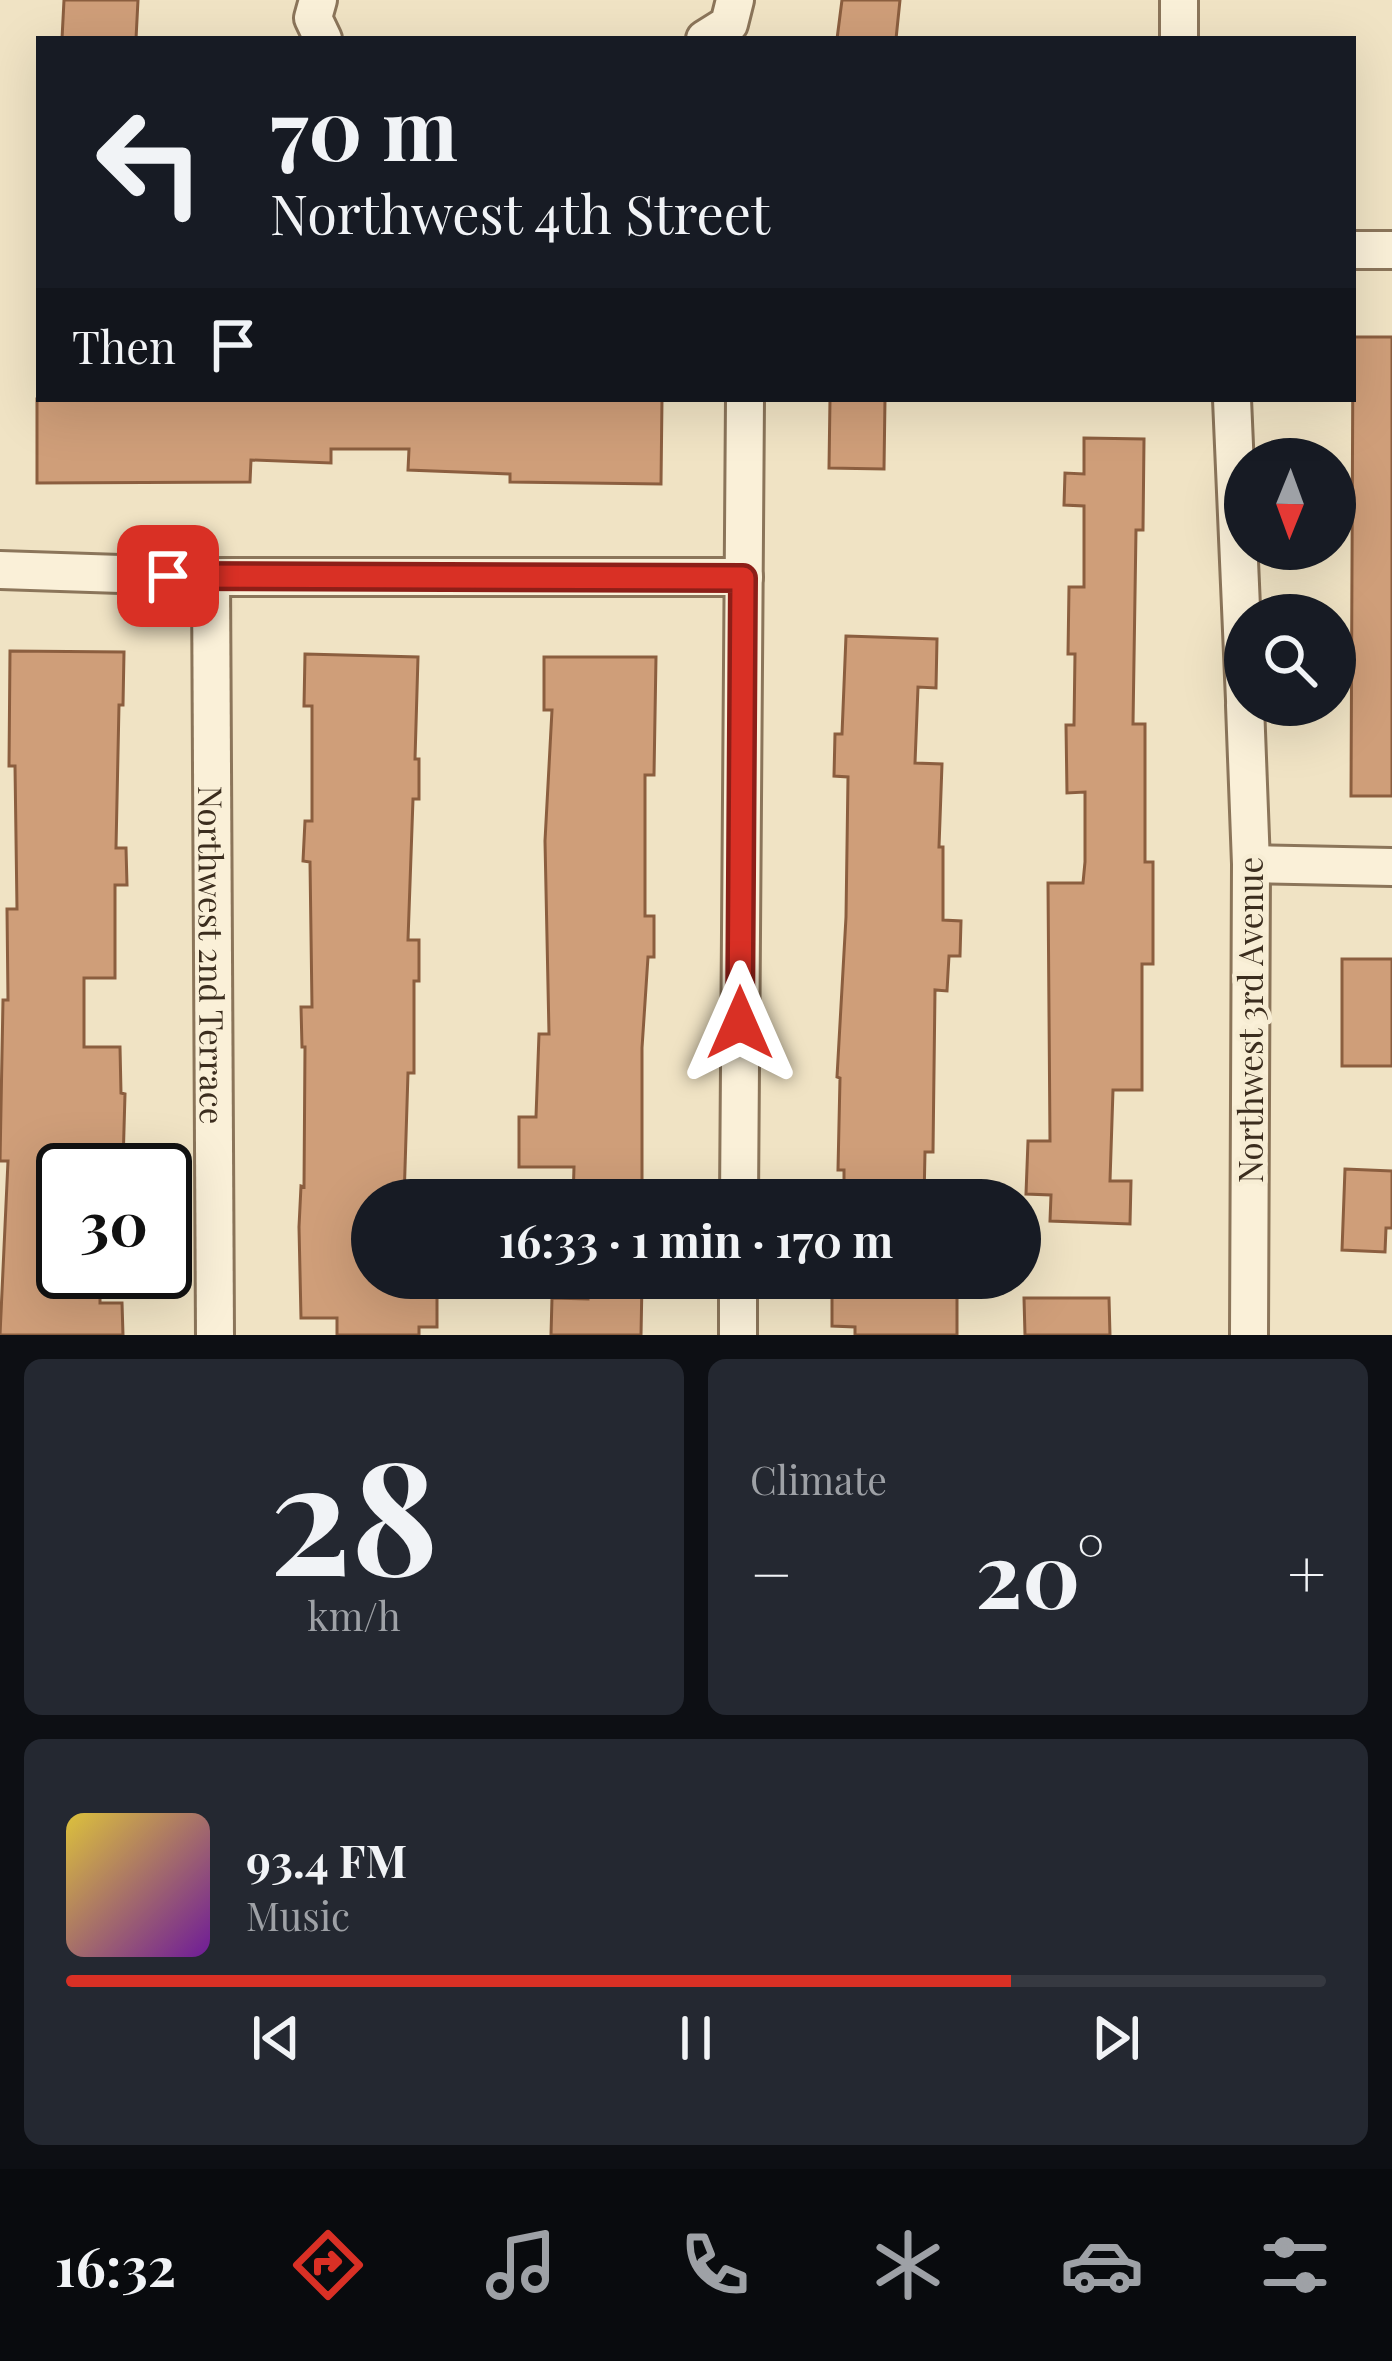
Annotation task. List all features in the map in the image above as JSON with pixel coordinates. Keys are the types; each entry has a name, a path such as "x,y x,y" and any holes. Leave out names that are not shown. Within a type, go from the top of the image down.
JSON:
{"street":[{"path":"318,0 313,18 322,36"},
{"path":"709,36 729,24 735,0"},
{"path":"1179,0 1179,36"},
{"path":"1356,250 1392,250"},
{"path":"739,1179 745,402"},
{"name":"Northwest 3rd Avenue","path":"1232,402 1240,594"},
{"path":"0,570 211,578 743,578"},
{"name":"Northwest 2nd Terrace","path":"211,578 214,1335"},
{"name":"Northwest 3rd Avenue","path":"1246,726 1251,864 1249,1335"},
{"path":"1251,864 1392,867"},
{"path":"738,1299 738,1335"}],"building":[{"path":"64,0 138,0 136,36 62,36"},
{"path":"842,0 900,0 896,36 837,36"},
{"path":"1356,337 1392,337 1392,796 1351,796 1351,726 1356,726 1356,594 1352,594 1352,570 1356,570"},
{"path":"37,402 662,402 661,484 510,482 510,474 408,470 409,449 331,449 331,463 251,460 250,482 37,483"},
{"path":"830,402 885,402 884,469 829,468"},
{"path":"1084,438 1144,439 1143,530 1136,530 1133,724 1145,724 1145,862 1153,862 1153,964 1142,964 1142,1090 1113,1090 1110,1181 1131,1181 1130,1224 1050,1221 1051,1195 1041,1195 1041,1179 1027,1179 1028,1141 1050,1141 1048,883 1083,883 1085,862 1085,792 1067,793 1066,725 1074,725 1069,587 1084,587 1084,506 1064,505 1065,473 1084,474"},
{"path":"846,636 937,639 936,688 918,687 915,763 942,764 943,920 961,921 960,956 949,956 947,991 935,990 933,1152 925,1152 924,1179 844,1179 844,1170 838,1170 848,777 834,776 835,734 842,734"},
{"path":"10,651 124,652 116,848 126,848 127,885 115,885 115,978 84,978 84,1047 120,1047 124,1143 36,1143 36,1299 122,1303 123,1335 0,1335 8,1161 0,1161 3,1000 8,1000 7,909 17,909 15,766 9,766"},
{"path":"305,654 418,657 415,759 419,759 419,799 413,799 408,940 419,940 419,981 414,981 414,1073 408,1073 405,1179 351,1179 351,1299 437,1299 437,1327 419,1327 419,1335 337,1335 337,1318 301,1318 305,1047 301,1007 312,1007 310,862 303,861 305,821 312,821 312,706 304,706"},
{"path":"544,657 656,657 654,775 645,775 645,916 654,916 654,957 648,957 642,1048 642,1179 574,1179 574,1167 519,1167 519,1117 536,1117 539,1034 549,1034 545,841 552,710 544,710"},
{"path":"1342,959 1392,959 1392,1066 1342,1066"},
{"path":"1345,1169 1392,1171 1392,1228 1386,1228 1385,1252 1342,1250"},
{"path":"1109,1298 1110,1335 1025,1335 1024,1299"},
{"path":"552,1299 642,1299 641,1335 551,1335"},
{"path":"832,1299 957,1299 957,1335 855,1335 855,1327 832,1326"}],"route":[{"path":"168,576 743,578 740,1023"}]}
